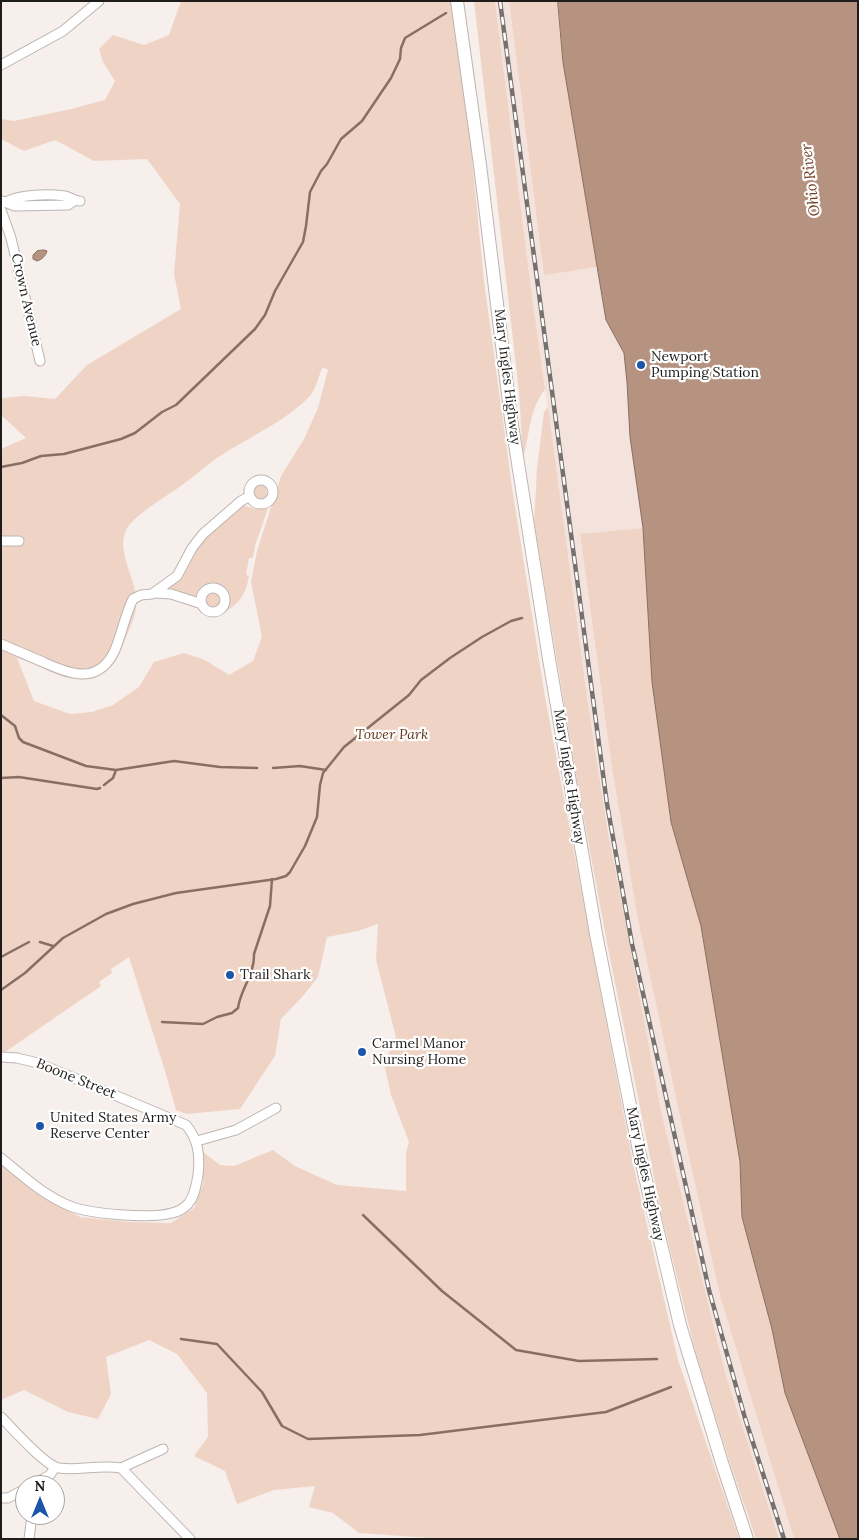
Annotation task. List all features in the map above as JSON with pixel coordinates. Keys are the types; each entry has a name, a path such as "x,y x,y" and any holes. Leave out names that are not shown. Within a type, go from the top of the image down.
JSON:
{"street":[{"path":"1,65 63,31 99,1"},
{"name":"Mary Ingles Highway","path":"457,1 480,165 511,418 549,659 597,941 639,1150 680,1325 747,1539"},
{"path":"3,204 44,206 68,205 77,201"},
{"name":"Crown Avenue","path":"3,204 40,361"},
{"path":"152,594 177,576 192,548 203,534 240,501 250,496"},
{"path":"1,541 19,541"},
{"path":"1,644 72,674 90,674 100,669 115,650 133,599 152,594 171,594 199,604 202,601"},
{"name":"Boone Street","path":"1,1057 36,1062 178,1121 186,1125 197,1141"},
{"path":"1,1158 38,1189 70,1206 113,1214 161,1215 173,1213 181,1209 193,1198 199,1164 197,1141 236,1130 276,1108"},
{"path":"1,1418 28,1445 55,1467 106,1466 121,1468 163,1449"},
{"path":"50,1475 55,1467"},
{"path":"121,1468 190,1539"},
{"path":"1,1498 8,1498 15,1494"},
{"path":"29,1539 31,1525"}],"shaded area":[{"path":"495,1 509,1 544,274 597,267 606,320 660,343 629,409 630,437 643,528 580,535 612,769 639,925 720,1296 794,1539 779,1539 726,1376 662,1115 622,912 587,697 531,288"}],"green space":[{"name":"Tower Park","path":"181,1 451,1 471,148 484,281 512,487 544,691 583,900 634,1168 678,1360 739,1539 442,1539 359,1533 333,1513 309,1507 315,1486 274,1490 237,1504 225,1471 194,1456 208,1437 207,1393 177,1354 149,1340 106,1357 111,1394 98,1419 68,1412 24,1390 1,1400 1,1162 44,1197 80,1217 129,1222 171,1223 194,1208 203,1184 203,1152 220,1165 234,1166 273,1150 295,1166 337,1185 406,1191 406,1152 409,1142 391,1095 384,1063 396,1037 376,960 378,924 358,931 327,937 318,977 281,1019 275,1056 240,1109 187,1114 176,1110 129,957 111,969 112,973 99,982 101,986 5,1052 1,1052 1,449 26,438 1,415 1,398 24,396 55,399 87,365 181,309 174,274 180,204 147,159 94,161 55,140 24,151 1,139 1,119 14,121 105,100 115,81 103,62 99,49 113,35 144,45 169,35","holes":["323,367 328,370 318,408 304,439 281,476 257,551 251,582 262,637 253,661 229,675 205,660 184,653 154,662 139,687 113,705 92,712 70,714 34,701 17,658 62,676 85,679 97,676 108,669 118,656 132,624 136,607 135,588 123,549 123,539 129,525 148,508 181,486 217,458 288,415 309,397"]},
{"path":"474,1 495,1 545,389 533,414 523,459 519,392"},
{"path":"509,1 558,1 563,62 597,267 544,275"},
{"path":"548,407 587,697 608,832 662,1115 726,1376 779,1539 756,1539 696,1354 662,1217 579,792 534,523 537,468 544,412"},
{"path":"257,485 263,485 267,492 263,499 257,499 253,495 253,489"},
{"path":"243,505 256,509 268,508 255,546 253,558 249,558 246,575 249,576 246,588 237,603 222,613 226,606 227,594 225,589 217,583 205,586 195,598 167,589 179,579 202,542 218,525"},
{"path":"643,528 652,682 671,822 701,926 740,1162 742,1217 772,1329 785,1393 840,1539 794,1539 720,1296 639,925 612,769 580,534"},
{"path":"210,593 216,593 220,600 216,607 210,607 206,603 206,597"}],"water":[{"name":"Ohio River","path":"558,1 858,1 858,1539 840,1539 785,1393 772,1329 742,1217 740,1162 701,926 671,822 652,682 643,528 630,437 624,353 606,320 563,62"},
{"path":"37,251 47,251 42,259 37,261 33,259 33,255"}],"waterway":[{"path":"1,467 22,463 41,456 64,454 121,439 135,433 162,412 176,405 255,329 265,315 275,291 303,242 310,192 321,171 341,139 362,121 391,78 400,59 401,48 405,38 446,13"},
{"path":"1,990 25,973 63,938 106,914 133,904 176,893 286,876 305,846 317,817 323,773 344,747 409,695 421,680 450,658 482,637 511,621 522,618"},
{"path":"1,715 15,726 19,738 23,742 86,766 116,770 174,761 220,767 257,768"},
{"path":"273,768 300,766 326,770"},
{"path":"104,785 113,778 116,770"},
{"path":"1,778 19,777 100,788"},
{"path":"162,1022 203,1024 217,1017 232,1013 238,1008 241,995 250,975 254,954 270,906 272,879"},
{"path":"1,957 29,942"},
{"path":"40,942 53,946"},
{"path":"363,1215 442,1291 516,1350 579,1361 657,1359"},
{"path":"181,1339 217,1344 262,1392 282,1426 308,1439 420,1435 606,1412 671,1387"}],"railway":[{"path":"500,1 607,804 632,944 709,1290 745,1418 784,1539"}],"place":[{"name":"Newport Pumping Station","path":"641,365"},
{"name":"Trail Shark","path":"230,975"},
{"name":"Carmel Manor Nursing Home","path":"362,1052"},
{"name":"United States Army Reserve Center","path":"40,1126"}]}
